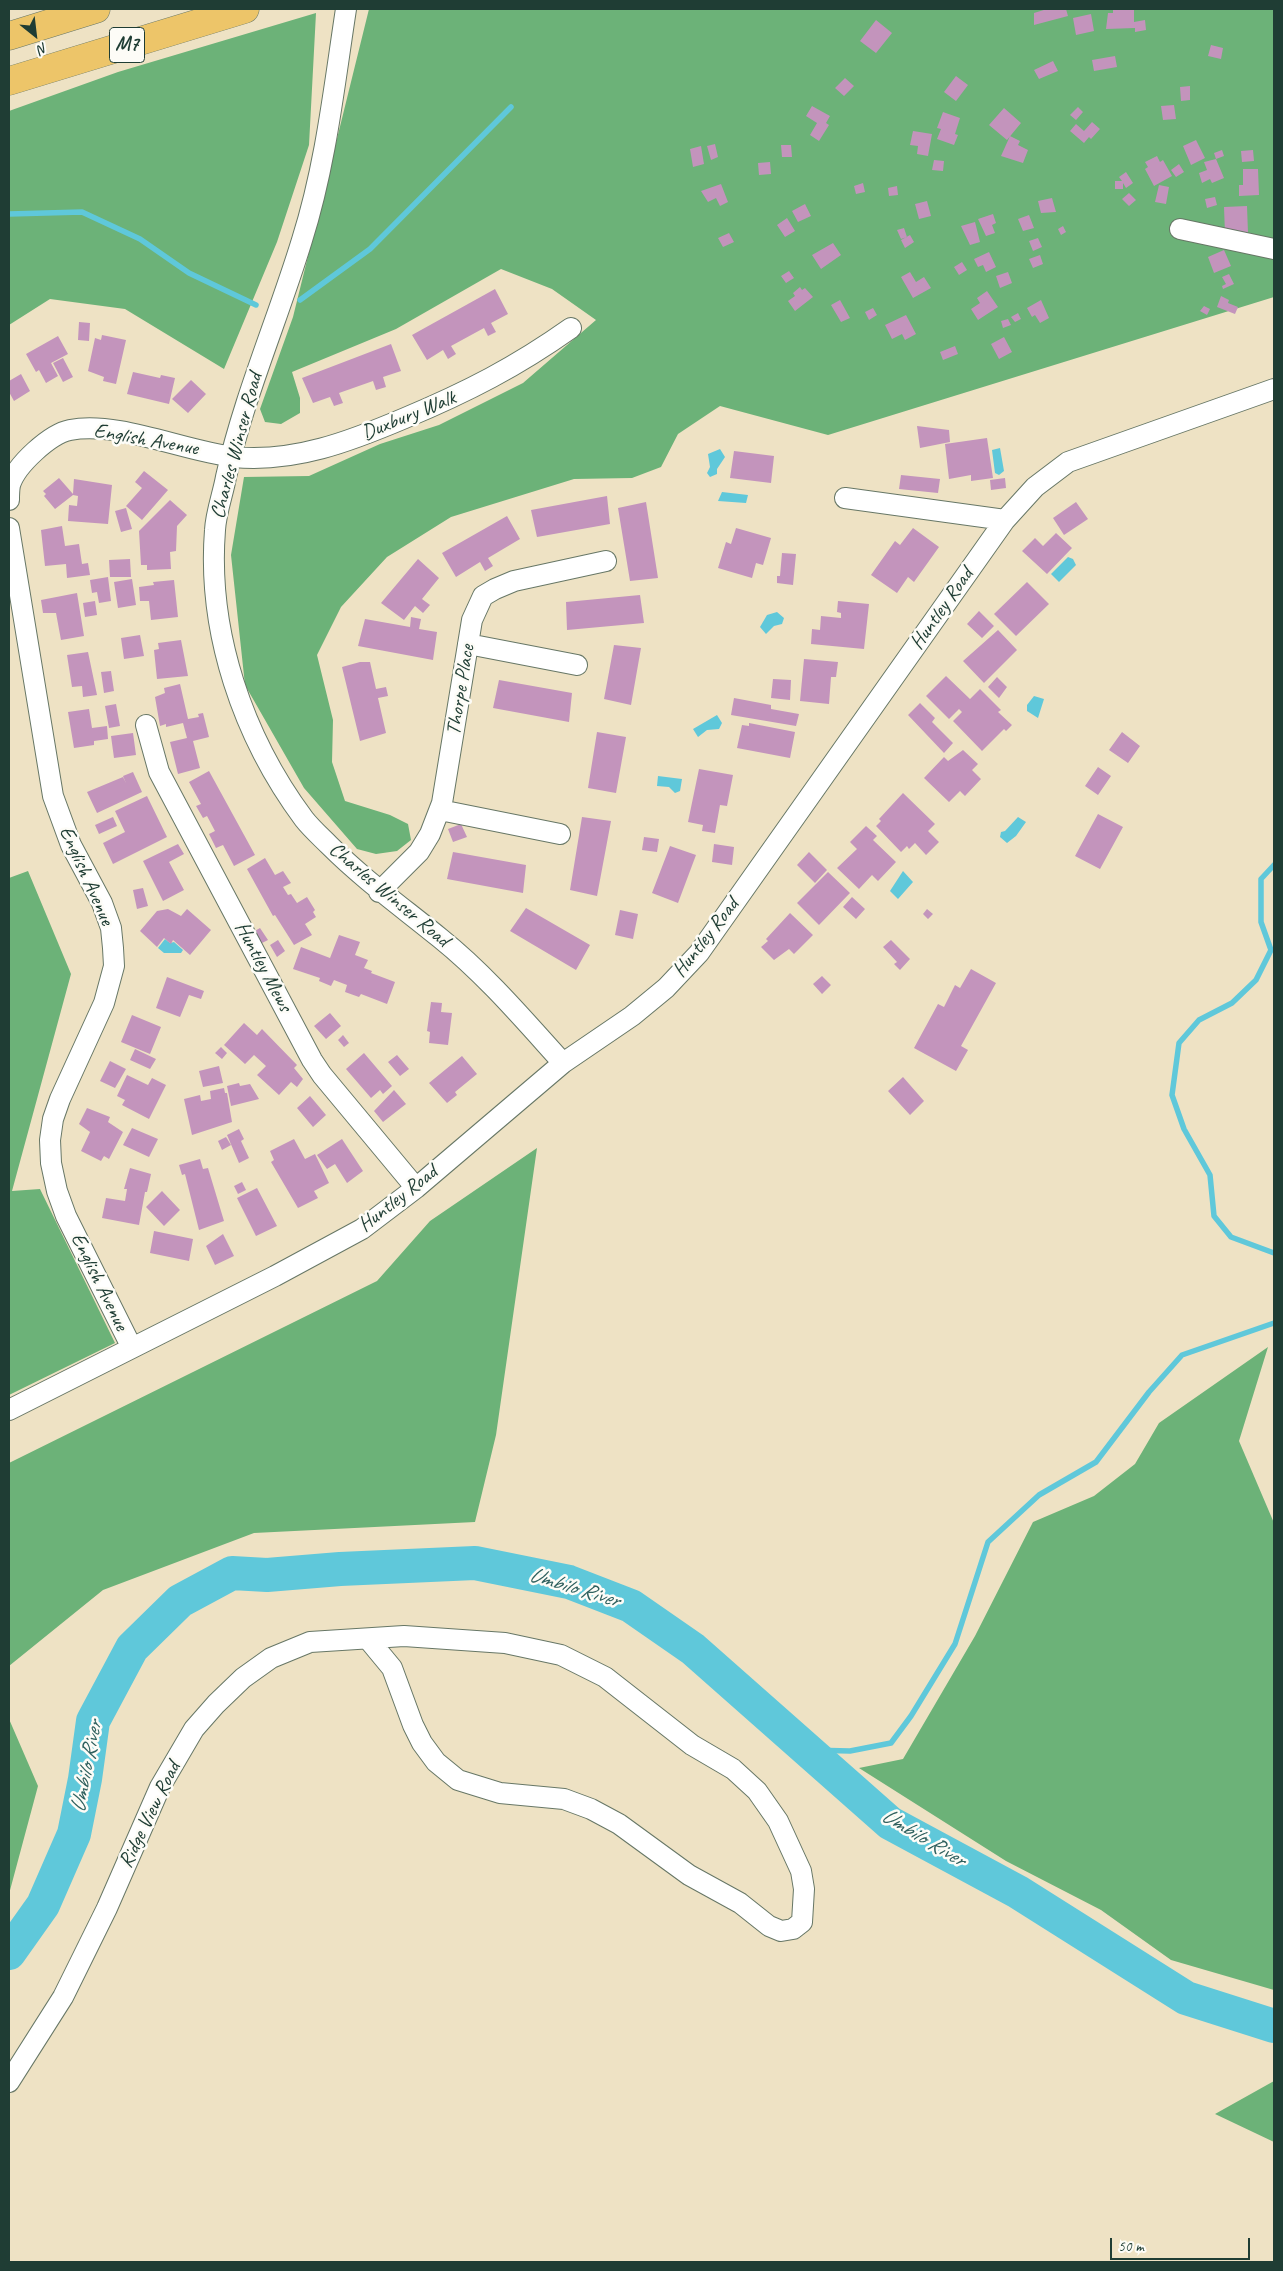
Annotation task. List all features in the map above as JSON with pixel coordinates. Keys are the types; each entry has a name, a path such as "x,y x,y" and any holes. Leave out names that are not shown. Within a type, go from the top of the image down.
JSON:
{"highway":[{"name":"M7","path":"9,36 96,9"},
{"name":"M7","path":"9,80 245,9"}],"street":[{"name":"Charles Winser Road","path":"346,9 323,166 307,225 231,456 215,528 214,580 221,636 234,686 274,771 305,821 379,892 472,965 563,1063"},
{"path":"1180,228 1274,249"},
{"name":"Duxbury Walk","path":"231,456 253,458 279,457 321,450 376,430 461,394 527,359 572,328"},
{"name":"Huntley Road","path":"9,1410 325,1250 362,1229 416,1188 563,1063 632,1016 666,988 699,953 1005,520 1035,487 1068,462 1274,390"},
{"name":"English Avenue","path":"9,500 10,484 25,461 46,441 68,430 91,428 124,433 231,456"},
{"path":"845,498 1005,520"},
{"name":"English Avenue","path":"9,528 53,796 71,845 102,903 111,928 113,948 114,966 104,1003 60,1099 53,1119 50,1140 51,1163 57,1192 66,1216 132,1348"},
{"name":"Thorpe Place","path":"379,892 419,852 440,810 468,644 476,608 483,596 495,588 514,581 606,561"},
{"path":"468,644 577,665"},
{"name":"Huntley Mews","path":"146,724 159,772 312,1060 322,1075 416,1188"},
{"path":"440,810 560,834"},
{"name":"Ridge View Road","path":"9,2082 63,1997 106,1908 160,1786 194,1729 243,1678 271,1658 310,1642 404,1636 505,1643 561,1655 605,1676 692,1745 733,1769 757,1791 778,1821 801,1871 804,1889 802,1922 794,1929 781,1931 769,1926 740,1903 689,1875 619,1824 591,1809 564,1799 500,1793 458,1780 436,1762 422,1744 412,1725 392,1668 368,1639"}],"green space":[{"path":"369,9 1274,9 1274,297 828,435 720,406 678,434 661,467 632,478 574,479 451,517 387,557 341,607 317,655 333,720 332,762 345,801 390,815 408,824 411,840 397,851 376,854 357,849 304,788 245,685 231,555 244,477 309,476 380,444 439,425 523,383 596,320 552,289 501,269 396,329 292,372 300,398 300,413 281,424 265,422 260,409 293,317"},
{"path":"316,13 309,145 277,242 224,369 125,309 50,299 9,325 9,111 118,72"},
{"path":"28,871 71,974 12,1191 40,1189 115,1343 9,1395 9,878"},
{"path":"537,1148 496,1435 475,1522 254,1533 103,1590 9,1666 9,1463 377,1281 430,1221"},
{"path":"1268,1347 1239,1441 1274,1523 1274,1990 1171,1960 1101,1910 1006,1861 859,1768 903,1759 975,1636 1033,1522 1094,1496 1135,1464 1159,1423"},
{"path":"9,1719 38,1786 9,1894"},
{"path":"1274,2081 1274,2142 1215,2114"}],"water":[{"path":"1000,448 1004,471 999,475 995,473 992,450"},
{"path":"720,449 725,457 717,469 717,474 710,477 707,473 710,467 708,454"},
{"path":"722,492 748,495 746,503 718,501"},
{"path":"1068,557 1073,559 1076,565 1059,582 1051,574"},
{"path":"777,612 784,618 782,624 774,626 766,634 760,627 767,615"},
{"path":"1034,696 1044,699 1038,718 1027,711 1027,705"},
{"path":"717,715 722,723 719,729 707,730 698,737 693,729"},
{"path":"658,776 682,779 680,791 675,793 669,787 657,786"},
{"path":"1018,817 1026,822 1016,836 1007,843 1000,837 1001,832 1005,831"},
{"path":"903,871 913,882 898,899 890,891"},
{"path":"165,939 170,943 174,942 183,950 181,953 164,953 158,948"}],"building":[{"path":"1047,9 1066,9 1068,16 1034,25 1034,13"},
{"path":"1113,9 1134,9 1134,22 1145,20 1146,30 1135,32 1135,28 1106,29 1108,13 1113,13"},
{"path":"1091,14 1094,31 1076,35 1073,18"},
{"path":"876,20 892,33 876,53 860,41"},
{"path":"1211,45 1223,48 1221,59 1208,56"},
{"path":"1115,56 1117,67 1094,71 1092,60"},
{"path":"1053,61 1058,71 1039,79 1034,70"},
{"path":"956,76 968,85 956,101 944,92"},
{"path":"845,78 854,86 844,96 835,88"},
{"path":"1190,86 1190,100 1181,101 1180,87"},
{"path":"1174,105 1176,119 1163,120 1161,106"},
{"path":"812,106 830,116 826,123 829,125 819,141 810,135 817,123 806,116"},
{"path":"1078,107 1083,112 1076,120 1070,115"},
{"path":"1004,108 1021,123 1007,140 989,125"},
{"path":"943,112 960,118 955,134 958,135 954,145 937,139 941,129 937,128"},
{"path":"1092,122 1100,129 1091,139 1089,137 1084,143 1070,131 1076,124 1084,131"},
{"path":"913,131 932,134 928,156 917,154 918,146 910,145"},
{"path":"1010,136 1020,141 1018,145 1028,150 1023,163 1001,156"},
{"path":"1196,140 1205,158 1191,165 1183,146"},
{"path":"715,144 718,157 711,160 707,146"},
{"path":"781,145 791,145 792,157 782,157"},
{"path":"701,146 704,164 693,167 690,149"},
{"path":"1222,150 1224,156 1216,159 1214,153"},
{"path":"1253,150 1254,161 1242,162 1241,151"},
{"path":"1157,156 1160,162 1163,160 1172,176 1154,186 1145,169 1148,167 1145,162"},
{"path":"1216,159 1224,178 1212,183 1210,179 1202,183 1199,173 1207,170 1204,162"},
{"path":"934,160 944,161 943,171 932,170"},
{"path":"770,162 771,174 759,175 758,163"},
{"path":"1179,164 1184,172 1176,177 1171,170"},
{"path":"1243,169 1258,169 1259,195 1239,196 1239,185 1243,185"},
{"path":"1126,172 1133,183 1126,188 1123,183 1123,189 1115,189 1115,181 1122,181 1119,177"},
{"path":"863,183 865,192 856,194 854,186"},
{"path":"721,184 728,202 720,206 716,198 708,202 701,191"},
{"path":"1159,185 1169,187 1166,204 1155,202"},
{"path":"897,186 898,195 889,196 888,188"},
{"path":"1129,193 1136,200 1129,206 1122,199"},
{"path":"1215,197 1217,205 1207,208 1205,199"},
{"path":"1052,198 1056,212 1041,213 1038,201"},
{"path":"927,201 931,216 919,219 915,204"},
{"path":"805,204 811,216 798,222 792,211"},
{"path":"1247,206 1248,233 1225,234 1224,207"},
{"path":"993,214 996,223 992,225 995,233 986,236 978,219"},
{"path":"1029,215 1034,228 1023,231 1018,219"},
{"path":"787,218 795,231 785,237 777,225"},
{"path":"975,222 980,242 970,245 961,226"},
{"path":"1063,226 1066,232 1061,235 1058,229"},
{"path":"904,228 907,237 901,239 897,230"},
{"path":"729,233 734,242 723,247 718,238"},
{"path":"910,235 914,242 905,248 901,240"},
{"path":"1038,238 1042,247 1033,251 1029,241"},
{"path":"833,243 841,255 821,269 812,255"},
{"path":"1224,250 1231,266 1214,273 1208,257"},
{"path":"989,252 996,267 986,272 983,265 978,267 974,259"},
{"path":"1040,255 1043,264 1033,268 1029,259"},
{"path":"962,262 967,270 959,275 954,267"},
{"path":"789,271 794,278 786,283 781,276"},
{"path":"910,272 916,282 924,277 931,288 913,298 901,277"},
{"path":"1008,272 1012,283 1000,288 996,276"},
{"path":"1229,274 1234,284 1223,289 1222,286 1226,284 1222,277"},
{"path":"800,287 802,290 805,288 813,297 795,311 788,301 795,296 793,293"},
{"path":"495,289 508,314 491,323 496,332 488,336 484,328 451,346 456,354 448,359 443,350 427,360 412,335"},
{"path":"987,291 998,307 978,320 971,309 980,303 977,298"},
{"path":"1221,296 1229,300 1228,303 1238,307 1235,314 1217,307"},
{"path":"840,300 850,318 841,322 831,305"},
{"path":"1041,300 1049,318 1040,323 1035,315 1032,317 1027,308"},
{"path":"1204,306 1210,309 1207,315 1200,311"},
{"path":"873,308 877,315 869,320 865,312"},
{"path":"1018,313 1021,319 1015,322 1011,317"},
{"path":"906,315 916,334 905,340 902,334 892,339 885,325"},
{"path":"1008,319 1011,325 1003,328 1001,321"},
{"path":"79,322 90,323 89,341 78,340"},
{"path":"102,335 126,340 116,384 103,381 104,377 88,371 95,338 101,340"},
{"path":"58,336 68,354 51,363 58,376 46,383 39,370 36,372 26,354"},
{"path":"1004,337 1012,352 999,359 991,344"},
{"path":"391,344 401,371 383,377 386,387 376,390 373,381 339,393 343,403 334,406 330,397 313,403 302,378"},
{"path":"955,346 958,354 943,360 940,352"},
{"path":"63,358 73,377 63,382 53,363"},
{"path":"133,372 160,378 161,375 175,378 169,404 127,394"},
{"path":"21,374 30,391 14,401 9,392 9,381"},
{"path":"191,380 206,394 188,413 172,399"},
{"path":"917,426 949,430 950,442 920,448"},
{"path":"987,438 993,478 971,481 971,475 949,479 945,444"},
{"path":"734,451 774,456 771,483 730,478"},
{"path":"144,471 168,490 142,520 126,506 142,488 135,482"},
{"path":"901,475 940,479 938,493 899,489"},
{"path":"59,478 73,494 74,479 112,485 108,524 68,521 69,505 77,506 78,496 73,495 55,509 44,496 46,494 43,491"},
{"path":"1005,478 1006,488 991,490 990,480"},
{"path":"607,496 610,524 537,537 531,510"},
{"path":"170,500 187,515 177,526 176,551 170,552 171,569 147,570 147,565 141,565 139,531"},
{"path":"646,502 658,578 630,581 618,508"},
{"path":"1076,502 1088,519 1064,535 1053,518"},
{"path":"126,508 132,529 121,532 115,511"},
{"path":"507,516 520,539 488,558 493,566 485,571 480,562 456,577 442,553"},
{"path":"62,526 65,546 79,544 82,564 88,563 90,575 67,578 66,564 45,566 41,530"},
{"path":"736,528 771,538 763,565 756,563 752,578 718,568 726,542 731,544"},
{"path":"913,528 939,547 914,582 908,577 897,593 871,575 895,541 900,545"},
{"path":"1056,533 1072,548 1047,574 1022,551 1035,538 1043,546"},
{"path":"782,553 796,554 793,585 777,583 777,576 780,576"},
{"path":"130,559 131,577 110,577 109,560"},
{"path":"418,559 439,578 422,599 430,605 423,613 415,606 404,620 381,603"},
{"path":"108,577 111,601 99,603 97,592 92,593 90,580"},
{"path":"132,579 136,605 118,608 114,582"},
{"path":"174,580 178,617 151,620 149,601 140,601 139,587 154,585 153,582"},
{"path":"1027,582 1049,604 1016,636 994,614"},
{"path":"77,593 84,636 61,640 56,613 43,613 41,600"},
{"path":"640,595 644,623 567,630 566,602"},
{"path":"95,601 97,615 85,617 83,603"},
{"path":"838,601 869,604 864,649 811,644 812,629 820,630 821,616 841,618 841,613 837,612"},
{"path":"979,611 994,626 982,638 967,624"},
{"path":"411,617 421,619 419,629 437,632 433,660 358,646 365,619 410,627"},
{"path":"998,630 1017,650 984,683 963,661"},
{"path":"140,635 144,656 124,659 121,638"},
{"path":"181,640 188,676 157,679 154,650 159,649 158,643"},
{"path":"614,645 641,648 631,705 604,699"},
{"path":"88,652 97,695 83,697 82,686 72,687 67,655"},
{"path":"804,659 838,662 836,677 831,677 829,704 800,701"},
{"path":"360,662 370,662 376,689 386,687 388,696 378,698 386,733 360,741 342,667"},
{"path":"111,671 114,691 104,693 101,672"},
{"path":"946,676 970,699 980,689 1001,710 998,712 1012,725 1006,731 1004,729 982,751 953,721 962,712 959,709 949,719 926,696"},
{"path":"997,677 1007,687 999,698 988,687"},
{"path":"773,679 791,680 790,700 771,698"},
{"path":"499,680 572,693 569,722 493,708"},
{"path":"180,684 188,719 199,717 198,714 203,713 209,737 193,741 200,768 178,774 170,742 187,738 183,723 166,727 166,724 160,726 155,697 165,693 164,688"},
{"path":"734,698 771,705 771,709 799,714 796,726 731,715"},
{"path":"920,703 935,718 932,722 953,743 944,753 908,715"},
{"path":"116,704 120,726 109,728 105,706"},
{"path":"89,709 92,728 107,726 108,739 94,741 94,745 74,748 68,712"},
{"path":"749,723 795,732 790,758 737,748 742,725 749,726"},
{"path":"597,732 626,737 616,793 588,788"},
{"path":"1122,732 1140,746 1128,763 1109,750"},
{"path":"133,733 136,755 114,758 111,736"},
{"path":"963,750 978,764 972,770 981,779 965,796 960,791 949,802 924,778 944,757 948,761"},
{"path":"1098,767 1111,776 1098,795 1085,786"},
{"path":"699,769 733,775 727,806 720,805 715,833 702,831 703,825 688,822"},
{"path":"209,771 255,855 234,866 223,845 216,848 209,834 215,831 207,816 203,818 196,806 201,804 189,782"},
{"path":"133,772 142,792 97,813 87,792 123,777 126,783 123,776"},
{"path":"903,793 935,824 928,831 939,842 926,855 915,843 909,849 907,846 901,852 876,826 881,821 879,819"},
{"path":"147,796 167,837 113,864 103,843 125,832 115,811"},
{"path":"1098,814 1123,827 1100,869 1075,856"},
{"path":"113,817 117,826 99,834 95,825"},
{"path":"582,817 611,821 597,896 570,890"},
{"path":"461,824 467,837 453,842 448,829"},
{"path":"866,826 877,836 873,840 896,862 878,881 872,875 859,889 837,868 857,849 850,842"},
{"path":"644,837 659,839 657,852 642,850"},
{"path":"178,844 184,854 169,862 184,890 163,901 143,861"},
{"path":"714,844 734,847 732,865 712,862"},
{"path":"670,846 696,855 678,903 652,893"},
{"path":"453,852 526,865 523,893 447,879"},
{"path":"809,852 827,870 815,883 797,865"},
{"path":"265,858 275,875 283,871 291,883 283,887 288,895 291,894 297,903 307,897 315,910 313,912 316,917 305,924 312,935 294,945 275,915 273,916 247,869"},
{"path":"828,872 850,893 819,925 797,903"},
{"path":"143,888 148,906 137,909 133,890"},
{"path":"852,897 865,909 856,919 843,907"},
{"path":"526,908 590,945 576,970 510,931"},
{"path":"168,909 181,916 187,909 211,930 190,955 173,940 171,944 164,938 157,947 140,931 157,911"},
{"path":"927,909 933,914 928,919 923,914"},
{"path":"620,910 638,914 633,939 615,935"},
{"path":"790,913 813,935 794,954 789,949 774,960 761,947"},
{"path":"260,928 268,940 260,944 253,932"},
{"path":"339,935 360,942 355,955 368,960 364,968 372,971 371,973 395,982 387,1004 361,994 359,997 345,992 347,985 334,980 331,986 319,981 320,978 293,969 301,947 330,958"},
{"path":"278,940 285,951 277,957 270,945"},
{"path":"891,940 910,959 900,970 894,964 897,962 883,947"},
{"path":"971,969 996,983 961,1046 968,1050 956,1071 914,1048 938,1004 944,1007 955,985 960,988"},
{"path":"822,976 831,985 822,994 813,984"},
{"path":"167,977 204,991 201,999 189,995 180,1017 156,1008"},
{"path":"431,1002 442,1003 441,1012 452,1013 448,1045 429,1043 430,1032 427,1031"},
{"path":"330,1013 341,1026 326,1039 314,1026"},
{"path":"132,1015 161,1027 150,1054 121,1042"},
{"path":"244,1023 257,1035 262,1029 297,1065 294,1068 303,1079 297,1087 291,1082 279,1095 257,1075 266,1066 254,1055 245,1064 224,1045"},
{"path":"343,1035 349,1043 344,1047 338,1040"},
{"path":"221,1047 227,1053 222,1059 215,1053"},
{"path":"135,1049 156,1059 150,1069 130,1060"},
{"path":"364,1053 392,1086 383,1094 380,1090 371,1098 346,1069"},
{"path":"397,1055 409,1069 400,1076 388,1062"},
{"path":"462,1056 477,1074 455,1092 457,1095 447,1103 429,1083"},
{"path":"110,1061 126,1069 115,1088 100,1081"},
{"path":"219,1066 223,1083 203,1087 199,1071"},
{"path":"127,1075 148,1085 152,1078 166,1085 149,1119 122,1105 125,1100 117,1096"},
{"path":"903,1077 924,1101 910,1115 888,1091"},
{"path":"239,1083 240,1086 250,1084 259,1099 231,1106 227,1086"},
{"path":"224,1088 225,1093 227,1093 232,1122 192,1135 184,1099 200,1095 201,1101 211,1099 210,1091"},
{"path":"394,1090 406,1104 383,1122 374,1111"},
{"path":"310,1096 326,1115 313,1127 297,1108"},
{"path":"87,1108 110,1117 108,1122 123,1132 109,1159 104,1156 101,1161 81,1151 90,1132 79,1124"},
{"path":"132,1128 158,1139 149,1157 123,1145"},
{"path":"239,1129 244,1139 241,1141 249,1158 239,1163 227,1135"},
{"path":"226,1137 231,1145 222,1150 218,1141"},
{"path":"294,1139 305,1159 315,1154 329,1183 314,1191 318,1198 298,1208 271,1162 274,1160 270,1151"},
{"path":"342,1139 363,1171 347,1183 335,1164 327,1169 317,1155"},
{"path":"200,1159 203,1169 208,1168 224,1221 199,1230 185,1174 182,1175 179,1165"},
{"path":"130,1168 151,1174 147,1192 145,1192 139,1225 102,1218 106,1198 125,1201 127,1189 124,1189"},
{"path":"242,1182 246,1190 238,1194 234,1186"},
{"path":"257,1188 277,1226 256,1236 237,1198"},
{"path":"162,1191 180,1210 164,1226 146,1207"},
{"path":"154,1231 193,1239 189,1261 150,1253"},
{"path":"223,1234 234,1256 215,1265 206,1246"}],"waterway":[{"path":"300,300 370,249 511,107"},
{"path":"9,214 82,212 140,239 189,273 256,305"},
{"path":"1274,865 1261,879 1261,922 1271,950 1256,980 1232,1003 1199,1020 1179,1043 1172,1095 1184,1129 1210,1175 1214,1216 1231,1237 1274,1253"},
{"path":"809,1750 850,1751 891,1743 911,1716 955,1644 988,1542 1039,1495 1096,1462 1149,1392 1182,1355 1274,1323"},
{"name":"Umbilo River","path":"9,1953 43,1905 74,1834 85,1779 93,1721 132,1648 180,1601 232,1573 267,1575 340,1569 475,1563 569,1582 631,1606 693,1649 890,1823 1018,1892 1186,1998 1274,2026"}]}
